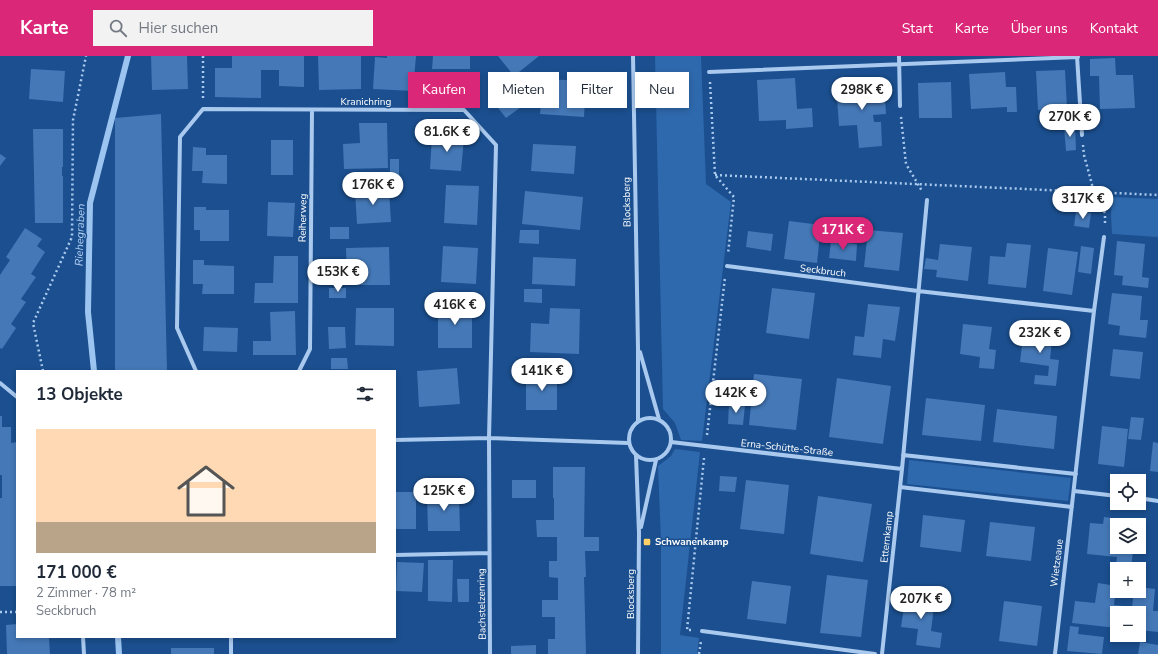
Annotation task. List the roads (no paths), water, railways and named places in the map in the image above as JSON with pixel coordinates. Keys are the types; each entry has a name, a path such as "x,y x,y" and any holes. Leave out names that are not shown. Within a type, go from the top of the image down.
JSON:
{"street":[{"name":"Blocksberg","path":"633,56 638,421"},
{"path":"899,56 900,106"},
{"path":"709,72 899,65 1078,56 1082,135"},
{"name":"Kranichring","path":"196,370 177,328 180,137 203,109 464,110 496,146 489,438"},
{"name":"Reiherweg","path":"300,370 310,349 312,110"},
{"path":"902,469 927,200"},
{"path":"903,455 1076,474 1094,311 1104,237"},
{"name":"Seckbruch","path":"727,266 918,291 1094,311"},
{"name":"Blocksberg","path":"638,348 659,419 668,428 671,435 671,442"},
{"path":"0,383 16,396"},
{"path":"396,440 489,438 628,443 628,435 632,426 638,421 644,418 652,417 659,419"},
{"name":"Bachstelzenring","path":"489,438 490,654"},
{"path":"636,456 649,461 656,460 663,456 668,450 671,442"},
{"name":"Erna-Schütte-Straße","path":"671,442 902,469"},
{"name":"Blocksberg","path":"628,443 636,456 639,533 638,654"},
{"name":"Blocksberg","path":"639,533 656,460"},
{"name":"Etternkamp","path":"882,654 902,469"},
{"name":"Wietzeaue","path":"1055,654 1076,474"},
{"path":"900,487 1072,507"},
{"path":"1074,491 1110,495"},
{"path":"1146,499 1158,501"},
{"name":"Bachstelzenring","path":"396,555 489,553"},
{"path":"702,631 875,654"},
{"path":"83,638 84,654"},
{"path":"231,638 231,654"}],"waterway":[{"name":"Riehegraben","path":"94,370 88,312 90,203 128,56"},
{"name":"Riehegraben","path":"118,638 119,654"}],"place":[{"name":"Schwanenkamp","path":"647,542"}]}
